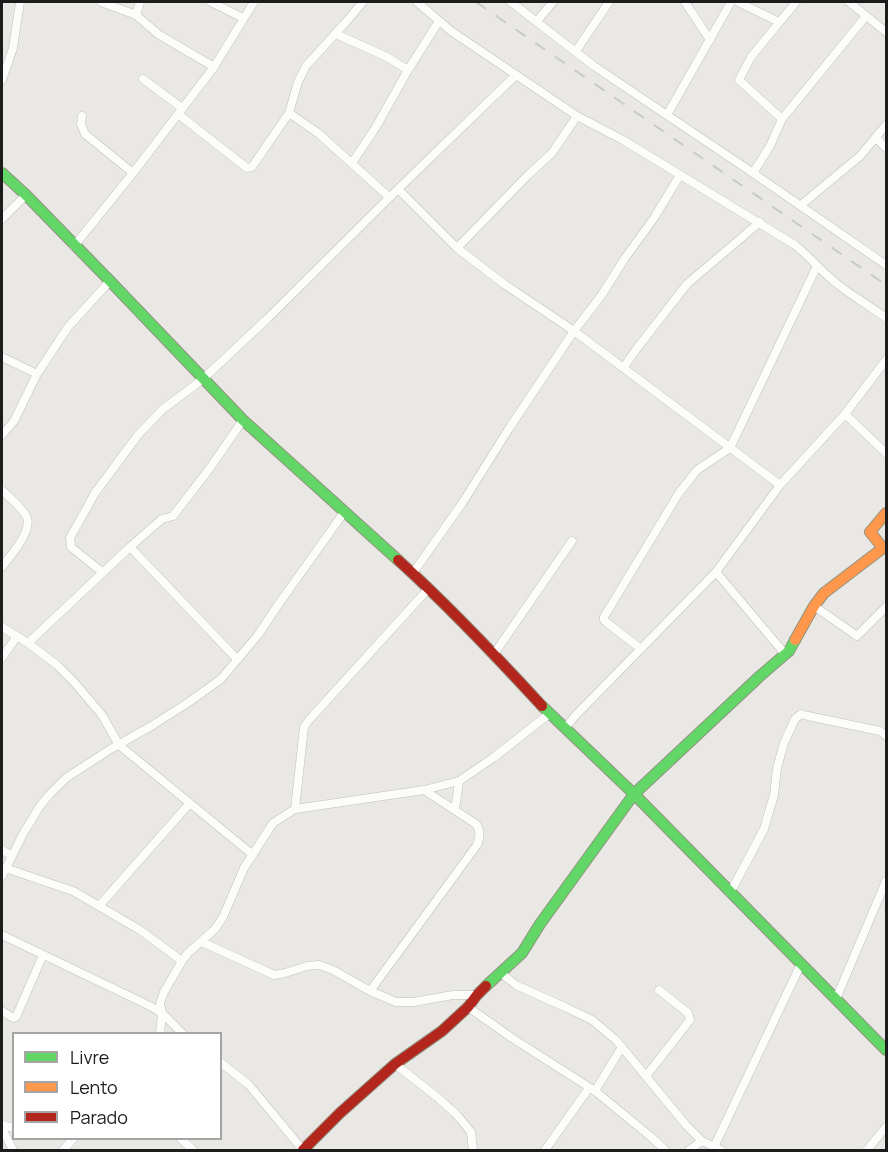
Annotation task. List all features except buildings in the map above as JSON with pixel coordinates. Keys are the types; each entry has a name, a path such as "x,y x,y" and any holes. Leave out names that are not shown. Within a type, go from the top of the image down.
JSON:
{"street":[{"path":"2,80 13,48 20,2"},
{"path":"101,2 136,15 158,34 214,67"},
{"path":"136,15 140,2"},
{"path":"211,2 243,18"},
{"path":"74,246 214,67 254,2"},
{"path":"143,79 247,168 252,167 289,113 301,74 306,66 363,2"},
{"path":"417,2 451,31 576,116 623,140 795,245 837,284 886,318"},
{"path":"511,2 594,66 886,265"},
{"path":"537,21 553,2"},
{"path":"576,51 609,2"},
{"path":"685,2 710,40"},
{"path":"667,115 731,2"},
{"path":"738,2 779,22"},
{"path":"782,119 739,80 751,57 796,2"},
{"path":"852,2 886,32"},
{"path":"753,173 770,146 782,119 866,16"},
{"path":"352,163 439,21"},
{"path":"336,34 387,57 408,70"},
{"path":"102,572 71,547 70,538 95,493 138,435 164,409 203,379 268,318 516,75"},
{"path":"289,113 308,124 389,197"},
{"path":"457,248 552,153 576,116"},
{"path":"82,117 81,124 85,134 133,173"},
{"path":"801,206 860,156 886,125"},
{"path":"876,138 886,148"},
{"path":"2,173 110,281 243,420 429,588 549,714 634,794 886,1050"},
{"path":"413,573 463,502 574,332 654,218 680,175"},
{"path":"398,189 457,248 780,485"},
{"path":"2,219 26,195"},
{"path":"623,368 687,284 760,222"},
{"path":"641,649 606,622 604,617 679,493 707,462 730,448 817,266"},
{"path":"2,435 14,421 37,374 68,327 110,281"},
{"path":"2,357 37,374"},
{"path":"565,729 575,716 716,573 780,485 845,414 886,360"},
{"path":"845,414 886,453"},
{"path":"28,643 130,547 162,519 173,516 243,420"},
{"path":"2,490 27,515 28,523 25,533 2,567"},
{"path":"2,876 23,834 49,795 66,778 153,725 221,679 258,635 345,511"},
{"path":"222,1064 249,1085 303,1150 339,1113 395,1064 442,1031 522,953 540,924 634,794 789,651 814,606 824,593 883,548 870,532 886,513"},
{"path":"494,654 572,542"},
{"path":"130,547 237,659"},
{"path":"716,573 785,654"},
{"path":"295,809 304,727 429,588"},
{"path":"814,606 857,636 886,607"},
{"path":"2,627 57,665 102,716 119,745 253,855"},
{"path":"2,658 17,636"},
{"path":"160,1032 162,1013 160,1003 164,992 188,953 215,929 223,917 244,868 273,822 295,809 424,790 459,781 493,758 549,714"},
{"path":"730,893 764,830 774,795 777,768 784,742 795,719 801,714 884,731"},
{"path":"455,810 459,781"},
{"path":"370,991 477,845 480,836 476,824 424,790"},
{"path":"99,906 189,804"},
{"path":"2,850 12,856"},
{"path":"5,868 73,891 140,930 182,961"},
{"path":"836,999 886,881"},
{"path":"2,935 150,1006 162,1013 181,1032"},
{"path":"202,942 274,975 319,965 396,1002 414,1002 453,995 477,995"},
{"path":"2,1011 16,1017 43,955"},
{"path":"501,973 516,985 592,1020 616,1040 686,1125 702,1141 717,1149 801,964"},
{"path":"646,1076 690,1020 688,1013 659,990"},
{"path":"468,1007 592,1090 665,1150"},
{"path":"545,1150 622,1047"},
{"path":"395,1064 456,1114 471,1132 473,1150"},
{"path":"867,1150 886,1127"},
{"path":"2,1129 13,1150"},
{"path":"689,1150 702,1141"}],"railway":[{"path":"476,2 886,285"}],"traffic: fast":[{"path":"2,173 110,281 243,420 398,560"},
{"path":"486,986 522,953 540,924 634,794 789,651 795,640"},
{"path":"542,706 634,794 886,1050"}],"traffic: slow":[{"path":"795,640 824,593 883,548 870,532 886,513"}],"traffic: jam":[{"path":"398,560 472,631 542,706"},
{"path":"303,1150 395,1064 442,1031 468,1007 486,986"}]}
